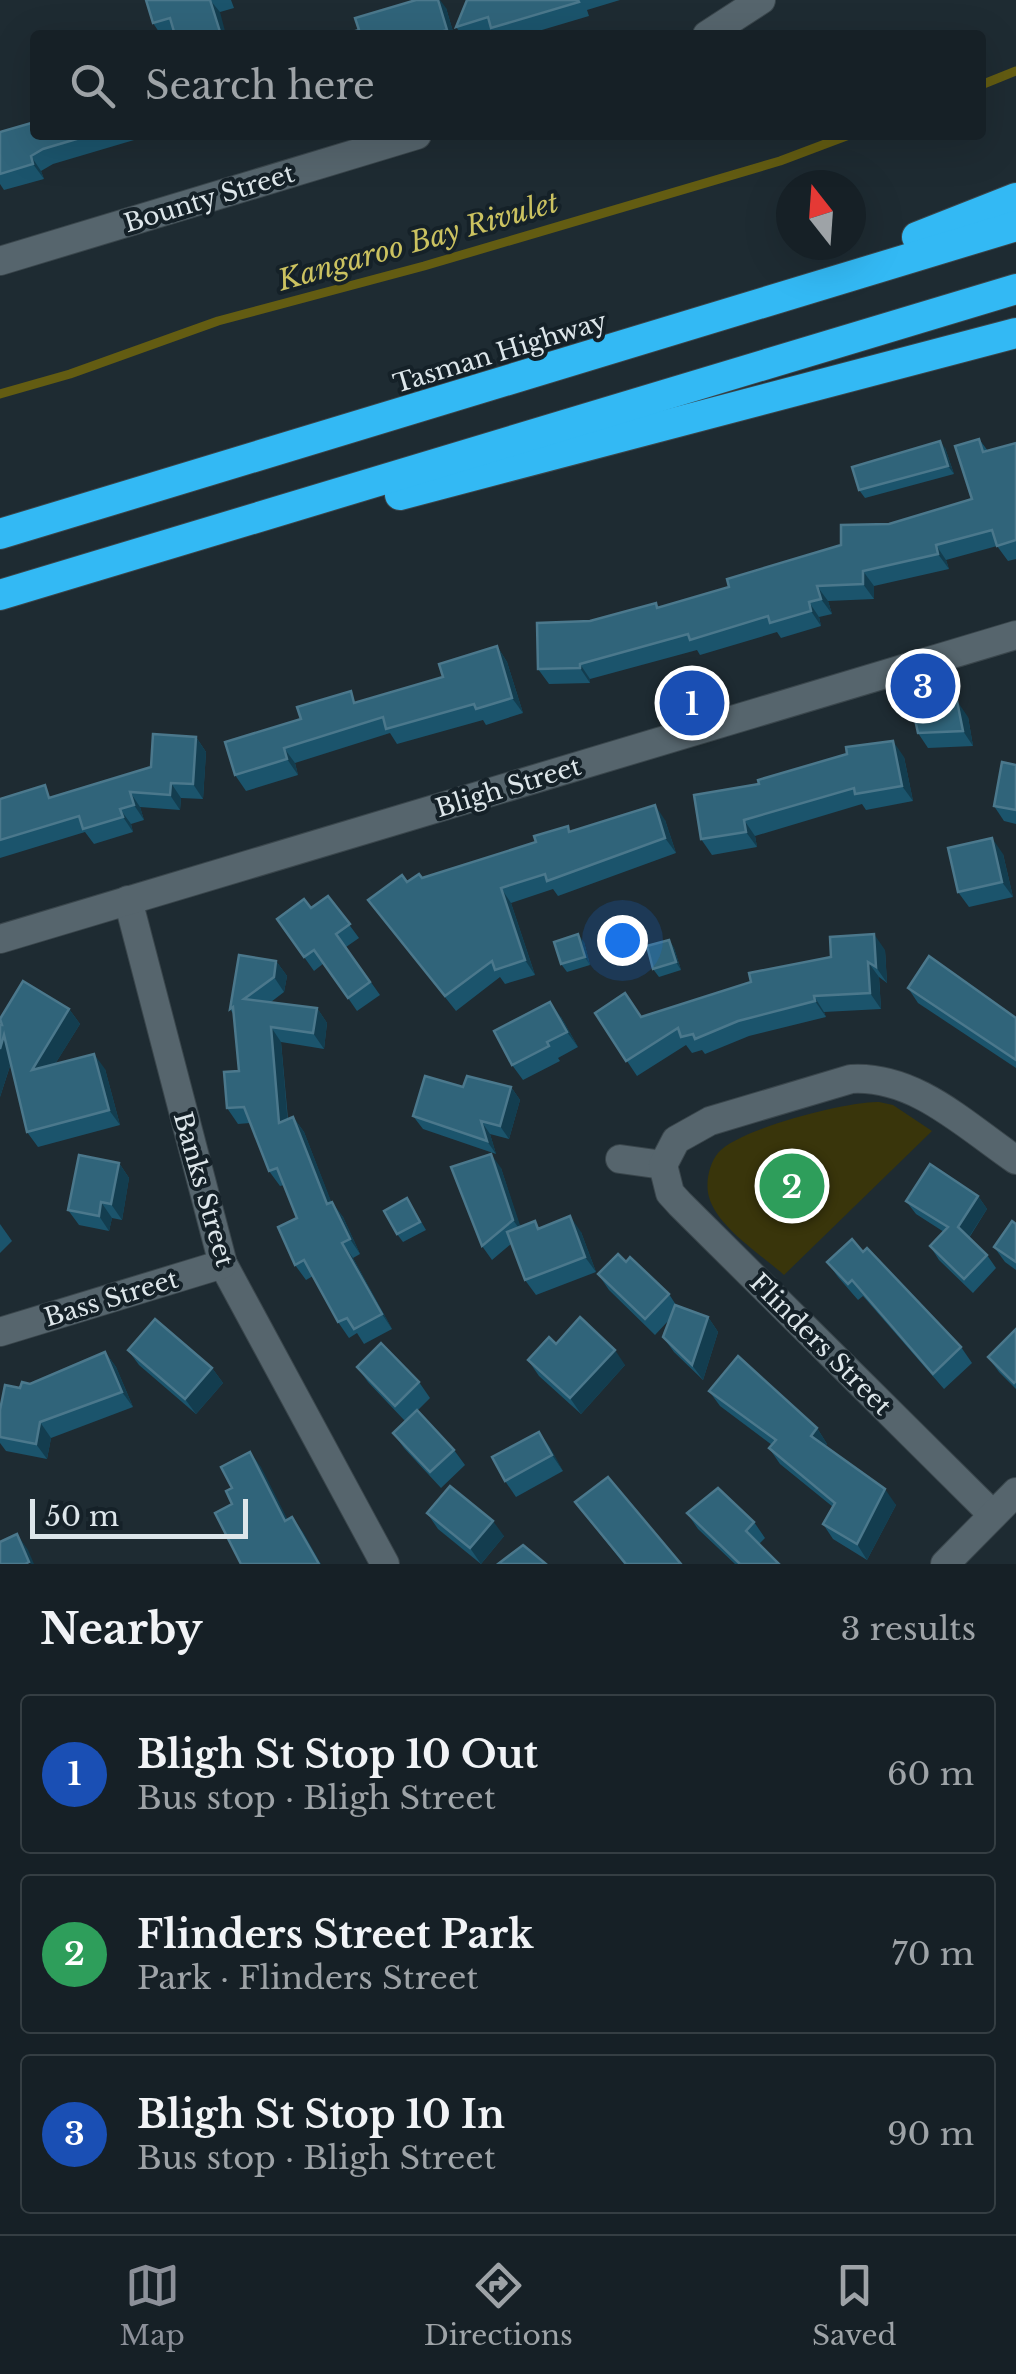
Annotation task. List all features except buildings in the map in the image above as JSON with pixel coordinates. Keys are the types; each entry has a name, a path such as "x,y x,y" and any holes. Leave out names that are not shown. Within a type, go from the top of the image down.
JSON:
{"highway":[{"path":"676,330 1016,198"},
{"name":"Tasman Highway","path":"0,534 1016,226"},
{"path":"0,596 1016,289"},
{"path":"0,596 1016,333"}],"street":[{"path":"715,30 761,0"},
{"name":"Bounty Street","path":"0,261 400,140"},
{"name":"Bligh Street","path":"0,939 1016,635"},
{"name":"Banks Street","path":"128,900 223,1264 385,1564"},
{"path":"620,1159 664,1165 676,1140 710,1121 851,1079 870,1078 914,1090 1016,1160"},
{"name":"Flinders Street","path":"664,1165 670,1193 680,1204 993,1515"},
{"name":"Bass Street","path":"0,1332 223,1264"},
{"path":"944,1564 1016,1492"}],"shaded area":[{"path":"879,1102 893,1105 932,1131 784,1275 730,1230 714,1208 707,1186 715,1157 729,1144 769,1126 819,1111"}],"waterway":[{"name":"Kangaroo Bay Rivulet","path":"986,83 1016,71"},
{"name":"Kangaroo Bay Rivulet","path":"0,394 70,374 218,321 424,266 780,161 836,140"}],"place":[{"name":"Bligh St Stop 10 In","path":"923,686"},
{"name":"Bligh St Stop 10 Out","path":"692,703"},
{"name":"Flinders Street Park","path":"792,1186"}]}
